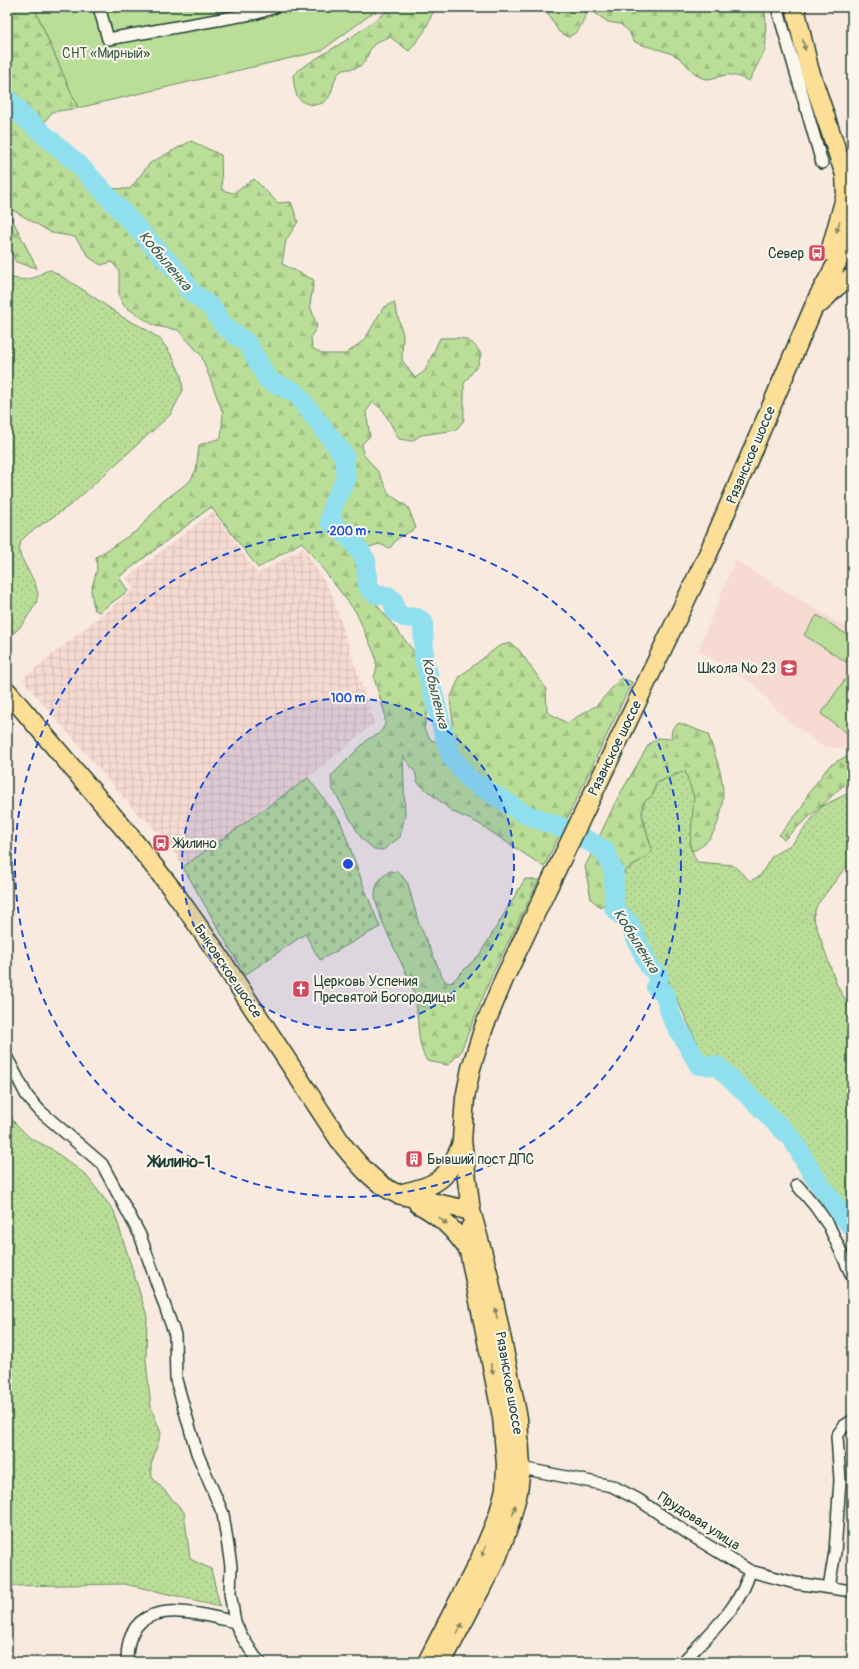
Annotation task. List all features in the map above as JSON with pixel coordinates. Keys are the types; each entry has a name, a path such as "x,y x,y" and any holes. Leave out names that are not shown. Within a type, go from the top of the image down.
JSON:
{"main road":[{"name":"Рязанское шоссе","path":"795,7 809,68 849,180 842,214 818,298"},
{"path":"807,7 821,65 843,135 852,156"},
{"name":"Рязанское шоссе","path":"442,1662 497,1558 518,1492 521,1468 518,1418 488,1272 471,1211 462,1140 465,1098 471,1068 484,1027 504,980 708,554 818,298 843,252 852,225"},
{"path":"805,329 821,303 836,288 852,278"},
{"name":"Быковское шоссе","path":"7,691 126,831 172,889 213,947 342,1144 362,1169 390,1191 397,1194 471,1211"},
{"path":"397,1194 423,1189 430,1186 445,1175 454,1161 462,1140"},
{"path":"397,1194 428,1209 443,1220 458,1235 469,1251"},
{"name":"Рязанское шоссе","path":"427,1662 480,1559 498,1516 505,1489 506,1464 502,1417 469,1251 471,1211"}],"street":[{"path":"99,7 108,40 256,13 275,7"},
{"path":"777,7 822,163"},
{"path":"7,1058 27,1096 40,1111 102,1164 140,1235 175,1335 176,1380 197,1453 223,1514 231,1566 230,1593 235,1622 241,1635 255,1657 260,1662"},
{"path":"797,1185 815,1206 829,1226 852,1276"},
{"path":"829,1587 835,1552 840,1480 837,1436 844,1426 852,1421"},
{"name":"Прудовая улица","path":"521,1468 612,1486 639,1500 689,1534 750,1571 795,1584 852,1591"},
{"path":"683,1662 730,1610 747,1584 750,1571"},
{"path":"127,1662 128,1646 132,1633 146,1618 158,1613 193,1612 235,1622"}],"shaded area":[{"path":"213,512 258,574 303,547 331,592 374,723 308,778 183,867 173,851 146,819 141,818 22,679 134,589 126,578"},
{"name":"Школа № 23","path":"735,560 852,631 852,745 849,749 823,747 781,715 755,685 698,650"}],"green space":[{"path":"7,7 34,7 78,108 52,112 45,121 44,143 96,188 130,189 150,163 191,141 221,155 222,190 233,193 254,179 278,203 291,202 298,222 286,240 282,264 314,280 310,305 317,327 311,336 312,348 323,354 346,354 365,339 383,308 394,302 403,335 402,360 415,378 425,371 440,338 464,339 473,343 481,354 478,365 464,383 464,420 456,430 421,435 412,441 399,439 383,410 373,402 366,412 370,436 362,444 363,454 379,473 389,494 408,507 416,528 397,539 390,548 379,544 356,551 362,586 420,659 428,706 424,729 431,740 442,743 449,734 453,723 450,699 460,676 499,646 510,643 519,650 546,688 547,712 567,723 597,705 621,678 632,682 544,867 478,823 453,812 418,783 415,772 403,756 405,815 400,837 383,850 374,849 362,839 332,788 331,776 368,739 379,734 385,725 385,714 374,678 377,667 375,655 356,612 302,542 258,568 211,507 119,577 128,591 99,612 94,609 91,591 97,569 96,557 138,530 162,502 190,481 196,470 199,445 221,438 223,413 201,355 178,330 155,326 124,306 119,296 119,271 112,262 101,265 90,258 75,237 52,233 11,209 12,219 37,268 16,262 7,243"},
{"name":"СНТ «Мирный»","path":"34,7 381,7 321,51 78,108"},
{"path":"393,7 437,7 434,10 424,32 409,51 390,37 381,40 372,48 363,64 355,68 343,70 338,74 330,95 326,101 313,105 300,100 295,91 293,75 301,68 353,36"},
{"path":"544,7 765,7 765,50 749,81 738,76 729,75 705,79 698,76 676,56 633,41 629,31 620,24 608,22 589,9 578,31 569,37 559,32"},
{"path":"51,270 124,318 144,328 161,340 172,356 181,375 183,390 171,414 72,504 29,533 21,541 19,550 21,557 35,583 38,594 36,604 22,625 14,633 7,635 7,276 16,279 27,279"},
{"path":"817,615 852,638 852,654 846,662 804,635"},
{"path":"852,669 852,725 847,733 821,714"},
{"path":"679,723 708,734 718,764 722,782 723,802 714,832 708,840 693,851 690,847 694,797 685,771 656,783 653,795 644,802 642,814 652,852 624,872 620,895 600,907 591,899 585,867 616,801 649,744 658,738 671,739 672,729"},
{"path":"852,755 852,785 847,783 843,786 784,840 779,835 801,809 808,794 829,766"},
{"path":"685,770 695,797 690,847 697,862 733,865 750,881 760,876 772,856 792,844 822,806 852,793 852,863 845,868 817,905 813,917 836,983 852,1012 852,1208 848,1207 839,1199 797,1134 719,1062 703,1055 661,966 631,921 620,895 624,872 652,852 642,814 644,802 653,795 656,783"},
{"path":"308,778 340,820 380,927 320,960 305,934 245,975 183,867"},
{"path":"390,871 399,872 408,884 418,921 442,976 446,982 451,983 480,954 525,879 539,880 492,975 460,1053 448,1065 427,1061 423,1053 420,1044 415,996 379,913 376,902 376,889 380,880"},
{"path":"7,1108 13,1121 30,1138 50,1148 85,1174 114,1211 147,1316 146,1361 151,1407 161,1433 151,1465 152,1477 184,1512 190,1559 211,1569 220,1606 125,1584 7,1586"}],"waterway":[{"name":"Кобыленка","path":"7,98 24,117 80,166 182,277 189,290 211,307 225,327 247,343 269,381 295,392 344,455 346,480 334,501 330,521 352,540 366,560 368,587 376,594 388,596 393,600 395,611 404,617 417,618 423,622 424,659 451,756 470,780 525,814 563,828 606,852 614,873 614,908 629,923 649,966 659,976 656,987 664,992 672,1018 699,1065 717,1066 793,1140 813,1175 850,1225 852,1225"}],"place":[{"name":"Север","path":"817,253"},
{"name":"Школа № 23","path":"789,668"},
{"name":"Жилино","path":"161,843"},
{"name":"Церковь Успения Пресвятой Богородицы","path":"301,989"},
{"name":"Бывший пост ДПС","path":"414,1159"}],"district":[{"name":"Жилино-1","path":"180,1162"}]}
